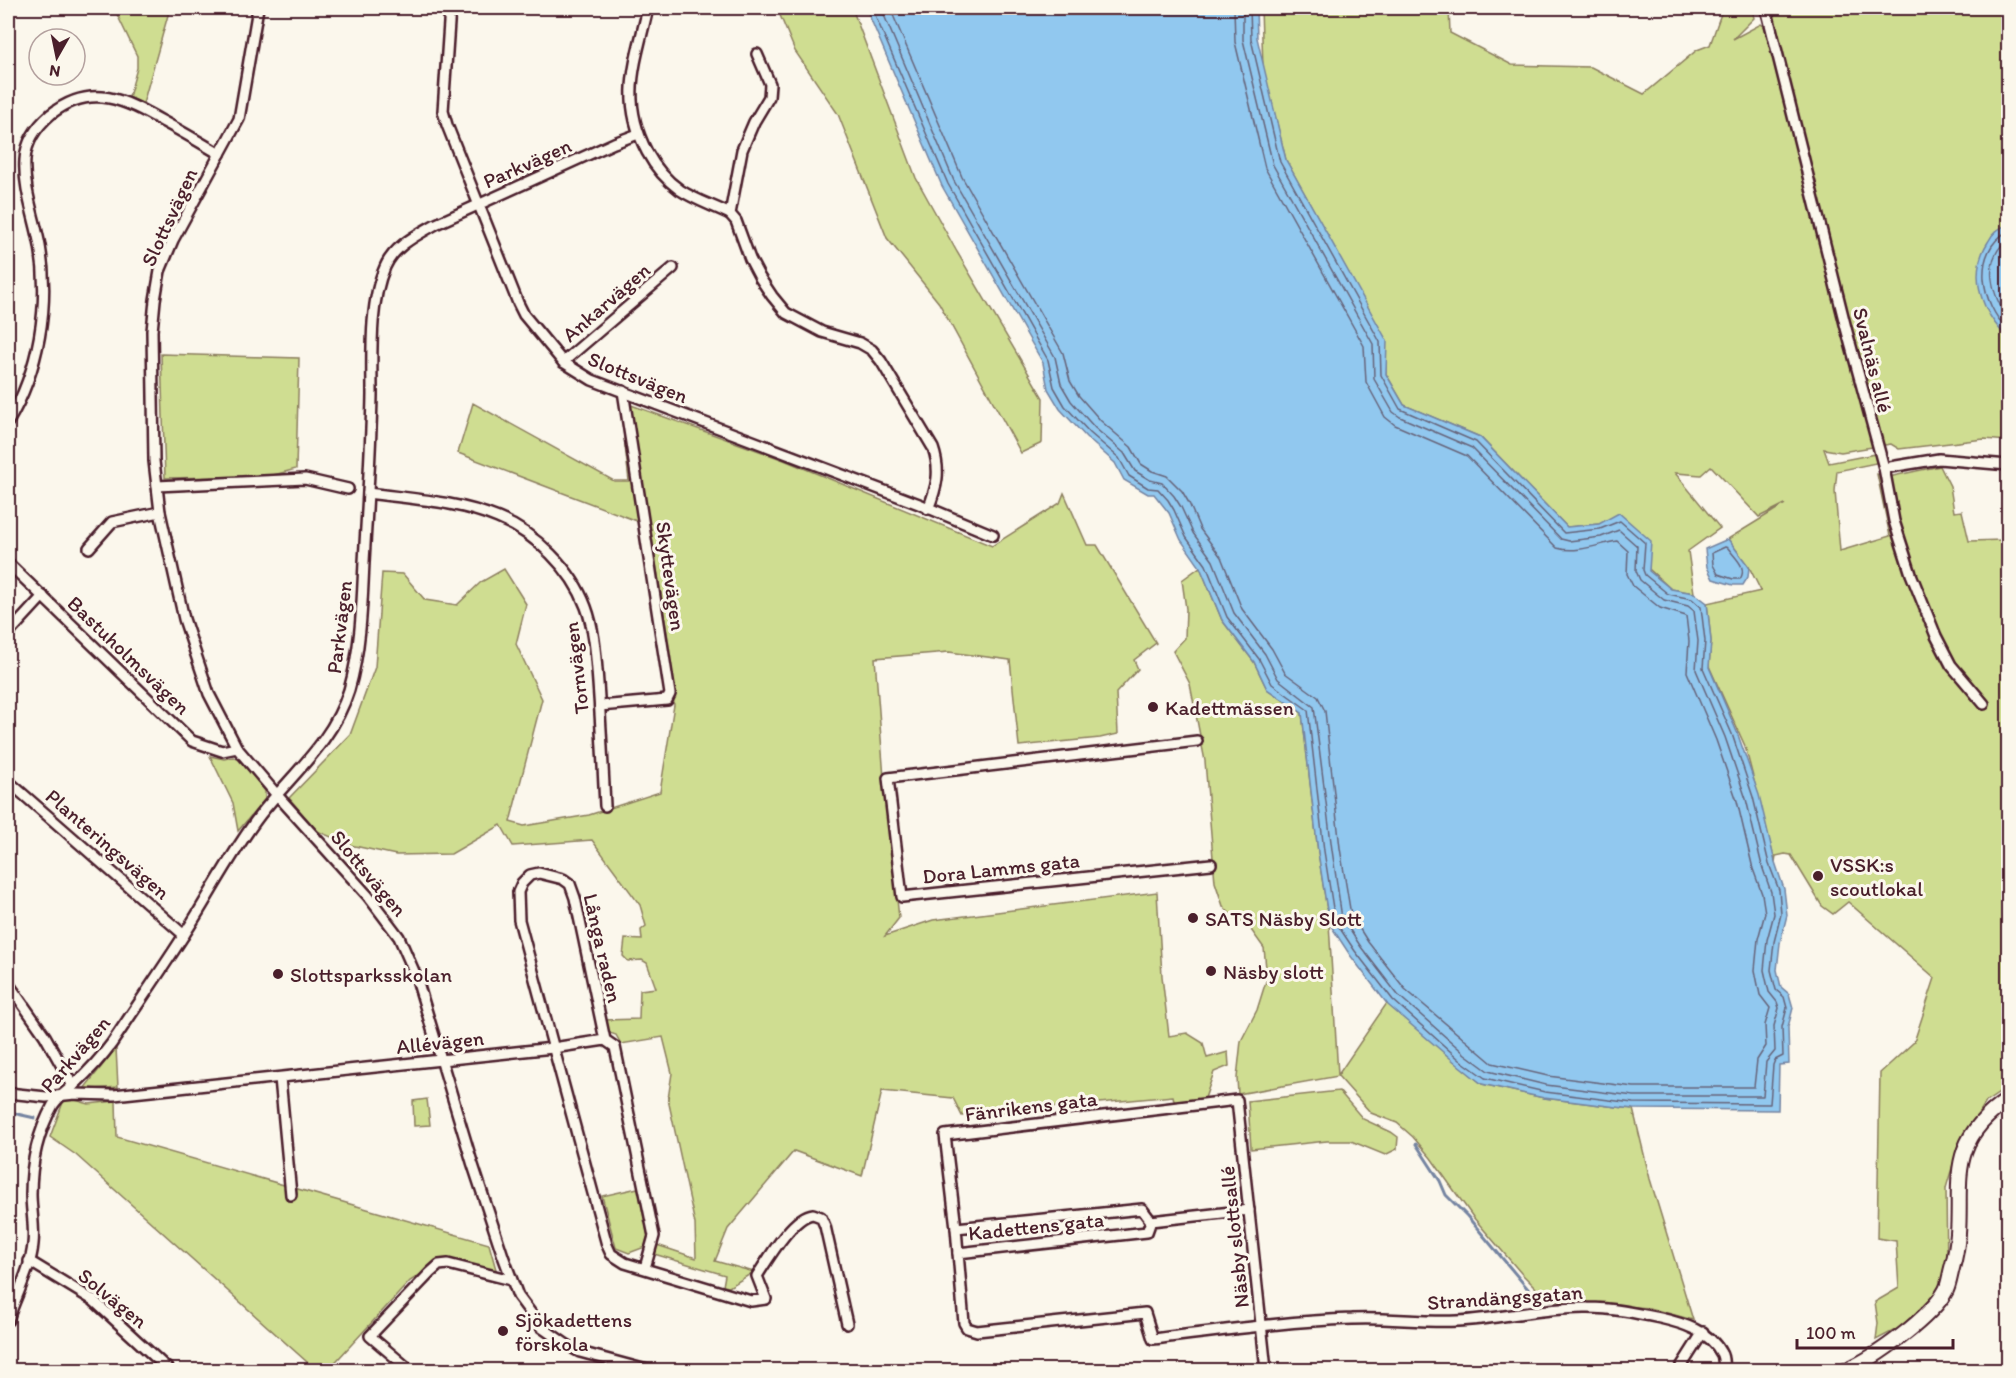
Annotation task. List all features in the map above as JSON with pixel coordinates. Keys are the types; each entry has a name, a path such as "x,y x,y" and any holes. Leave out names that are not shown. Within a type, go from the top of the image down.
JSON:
{"street":[{"name":"Slottsvägen","path":"258,8 239,119 181,223 160,271 152,331 154,461 160,512 184,619 209,694 237,748 368,896 399,937 416,976 511,1280 518,1296 541,1326 567,1345 580,1352 646,1371"},
{"name":"Slottsvägen","path":"450,8 443,111 447,125 477,205 524,315 563,362 592,380 993,535"},
{"path":"648,8 631,95 638,134 655,164 673,184 682,191 730,214 736,221 755,268 771,296 786,313 822,332 860,343 872,350 881,361 938,460 937,488 928,509"},
{"name":"Svalnäs allé","path":"1766,8 1846,328 1884,468 1894,521 1930,624 1951,665 1984,704"},
{"path":"730,214 742,150 754,122 769,97 770,84 757,54"},
{"path":"8,422 30,374 39,337 42,312 40,248 24,163 32,134 43,121 61,107 79,99 106,96 135,105 220,154"},
{"name":"Parkvägen","path":"8,1320 33,1244 31,1193 35,1155 43,1126 59,1097 105,1053 184,935 243,840 277,795 326,738 339,717 349,690 360,638 374,321 379,287 385,267 399,248 416,236 477,205 638,134"},
{"name":"Ankarvägen","path":"563,362 673,268"},
{"name":"Skyttevägen","path":"600,706 667,700 670,694 623,391"},
{"path":"1884,468 1939,459 2008,465"},
{"path":"157,486 305,479 348,489"},
{"name":"Tornvägen","path":"368,493 485,513 508,523 547,550 559,562 576,585 588,613 594,645 600,706 605,806"},
{"path":"89,548 112,522 160,512"},
{"name":"Bastuholmsvägen","path":"8,563 192,741 222,751 237,748"},
{"path":"8,634 42,596"},
{"name":"Dora Lamms gata","path":"1197,741 888,778 903,897 1211,864"},
{"name":"Planteringsvägen","path":"8,781 184,935"},
{"name":"Långa raden","path":"645,1268 654,1236 615,1047 605,1040 575,898 570,884 563,879 539,873 522,883 518,892 519,920 607,1245 616,1259 751,1301 766,1299 757,1276 780,1242 801,1218 813,1214 821,1217 825,1226 847,1324"},
{"path":"8,983 45,1036 73,1086"},
{"name":"Allévägen","path":"8,1093 59,1097 75,1094 114,1095 553,1048 605,1040"},
{"path":"280,1077 291,1195"},
{"name":"Näsby slottsallé","path":"1237,1100 1266,1371"},
{"name":"Fänrikens gata","path":"956,1228 945,1135 1237,1100"},
{"path":"1856,1369 1917,1324 1946,1290 1956,1254 1958,1176 1966,1148 1973,1132 1990,1112 2008,1100"},
{"path":"958,1253 956,1228 1142,1209 1151,1221"},
{"name":"Kadettens gata","path":"1249,1210 1151,1221 1147,1232 958,1253 964,1323 968,1328 977,1331 1145,1313 1153,1339 1262,1326"},
{"name":"Solvägen","path":"29,1261 93,1300 169,1371"},
{"path":"410,1371 370,1335 430,1273 439,1265 448,1264 511,1280"},
{"name":"Strandängsgatan","path":"1262,1326 1353,1319 1460,1321 1588,1308 1626,1311 1671,1321 1703,1332"},
{"path":"1679,1371 1703,1332 1722,1353 1724,1371"}],"green space":[{"path":"114,8 170,8 143,104 129,97 137,68 137,56"},
{"path":"777,8 852,8 916,178 1043,398 1042,443 1021,453 939,303 887,238 838,114 795,51"},
{"path":"1261,8 1449,8 1450,33 1512,65 1591,67 1644,94 1697,50 1710,45 1723,8 1752,8 1754,18 1733,39 1761,24 1774,32 1771,8 2008,8 2008,441 1984,439 1899,449 1891,444 1841,452 1824,449 1829,463 1875,454 1876,463 1837,471 1835,491 1840,551 1890,536 1877,474 1893,476 1940,466 1950,486 1954,512 1962,511 1969,541 2003,540 2003,518 2008,517 2008,1087 1986,1102 1959,1144 1946,1188 1947,1269 1939,1290 1901,1327 1876,1340 1878,1323 1875,1302 1899,1288 1896,1241 1877,1238 1880,1073 1914,1042 1935,978 1848,902 1833,914 1822,906 1791,855 1776,856 1775,862 1745,746 1709,666 1711,641 1707,603 1761,591 1749,567 1728,539 1785,504 1759,517 1711,466 1701,475 1675,473 1720,528 1688,551 1694,593 1671,589 1599,524 1567,527 1480,437 1404,405 1386,374 1386,341 1286,160 1263,68"},
{"path":"161,354 299,358 296,469 270,476 165,478"},
{"path":"620,401 784,460 992,546 1060,503 1064,493 1087,545 1097,545 1156,643 1134,660 1138,669 1116,693 1118,734 1100,738 1019,746 1010,660 949,652 875,658 884,778 899,918 885,936 933,920 1157,892 1162,976 1169,1036 1187,1033 1203,1043 1207,1058 1228,1052 1229,1066 1214,1072 1204,1101 1175,1105 1173,1096 962,1116 953,1098 882,1091 862,1176 794,1151 728,1229 715,1261 754,1272 729,1287 723,1286 725,1275 654,1254 657,1245 696,1258 695,1224 668,1099 672,1073 663,1037 621,1044 616,1035 607,1032 604,1020 639,1019 640,990 656,988 647,963 642,960 628,961 623,956 625,939 642,940 641,930 646,926 640,905 592,840 513,846 501,825 451,854 396,855 350,845 317,831 289,798 350,735 375,667 382,573 403,574 425,600 457,605 481,582 504,569 526,604 516,644 542,699 510,822 524,826 589,815 660,792 674,705 668,639 650,526 458,453 473,403 614,481 629,481"},
{"path":"1200,567 1222,620 1254,662 1267,689 1302,713 1318,852 1329,923 1338,1075 1387,1003 1482,1084 1544,1098 1633,1109 1650,1179 1693,1320 1649,1308 1548,1300 1521,1273 1473,1217 1413,1137 1397,1123 1371,1113 1338,1076 1238,1094 1237,1078 1241,1041 1257,1010 1267,978 1264,948 1249,927 1234,918 1223,906 1215,882 1205,761 1190,684 1173,651 1185,638 1186,609 1182,580"},
{"path":"210,756 224,759 233,757 240,760 265,791 265,799 238,831 233,803"},
{"path":"116,1048 118,1087 83,1090"},
{"path":"1339,1091 1363,1119 1398,1137 1397,1149 1385,1155 1351,1141 1327,1141 1251,1149 1248,1101"},
{"path":"65,1097 89,1104 116,1101 117,1137 489,1244 497,1273 442,1261 410,1281 328,1370 316,1370 76,1155 50,1137"},
{"path":"427,1099 430,1125 414,1126 413,1101"},
{"path":"638,1188 648,1236 645,1247 629,1253 616,1248 602,1196"}],"water":[{"path":"866,8 1256,8 1257,38 1286,160 1387,341 1386,374 1404,405 1480,437 1567,527 1599,524 1619,513 1651,541 1649,571 1671,589 1694,593 1707,603 1711,641 1709,667 1737,732 1759,795 1784,889 1787,915 1780,943 1777,970 1781,987 1789,994 1793,1008 1788,1027 1789,1064 1779,1065 1778,1110 1633,1109 1544,1098 1482,1084 1388,1005 1329,923 1318,852 1302,713 1267,689 1254,662 1222,620 1200,567 1181,540 1169,513 1154,494 1148,494 1124,480 1115,463 1060,409 1048,389 1043,363 942,186"},
{"path":"2008,225 2008,338 1991,317 1980,293 1978,280 1982,255 1988,242 1996,231"},
{"path":"1728,539 1749,567 1748,577 1743,585 1733,585 1713,579 1707,567 1705,549"}],"waterway":[{"path":"8,1112 35,1118"},
{"path":"1416,1144 1440,1181 1446,1195 1467,1216 1538,1301"}],"place":[{"name":"Kadettmässen","path":"1153,707"},
{"name":"VSSK:s scoutlokal","path":"1818,876"},
{"name":"SATS Näsby Slott","path":"1193,918"},
{"name":"Näsby slott","path":"1211,971"},
{"name":"Slottsparksskolan","path":"278,974"},
{"name":"Sjökadettens förskola","path":"503,1331"}]}
